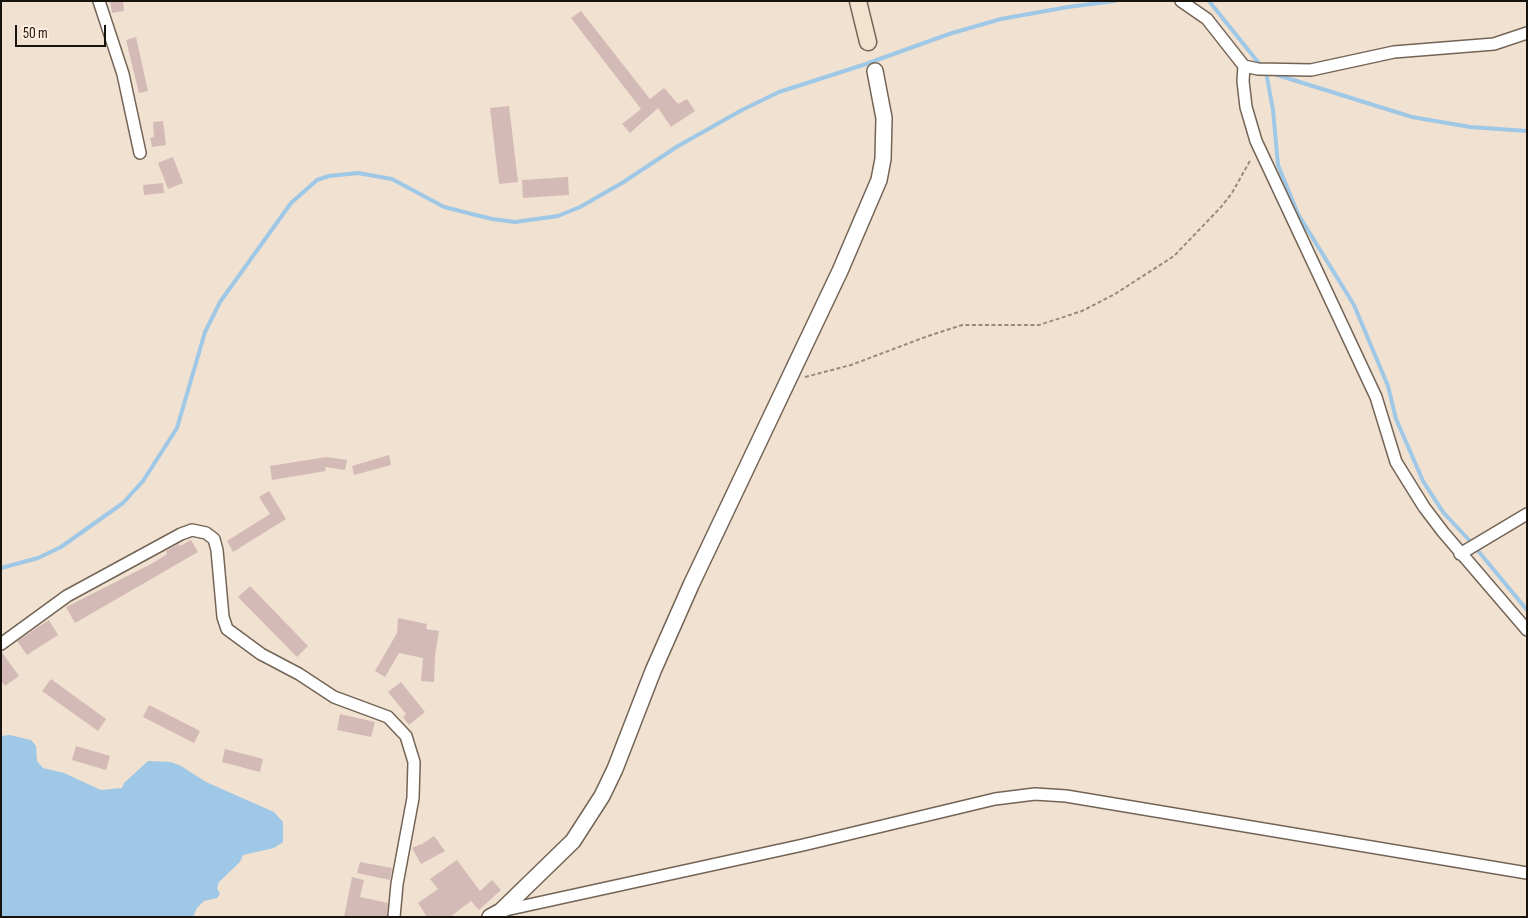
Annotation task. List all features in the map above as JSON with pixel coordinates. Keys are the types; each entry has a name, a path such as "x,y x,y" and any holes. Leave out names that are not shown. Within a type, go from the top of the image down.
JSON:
{"main road":[{"path":"858,1 868,42"}],"street":[{"path":"99,1 123,74 140,153"},
{"path":"1181,1 1207,19 1244,66 1243,81 1246,108 1256,141 1376,397 1396,462 1424,508 1464,551 1527,630"},
{"path":"1244,66 1287,71 1311,70 1394,52 1494,44 1527,33"},
{"path":"507,913 573,841 602,796 687,594 840,271 879,180 883,159 884,118 875,71"},
{"path":"1464,551 1527,514"},
{"path":"1,644 67,596 181,534 192,530 206,533 214,539 217,550 224,604 223,617 227,629 261,654 300,674 334,697 388,717 406,736 414,762 413,798 397,884 394,917"},
{"path":"507,913 1007,796 1035,794 1066,796 1527,873"}],"path":[{"path":"790,377 805,377 851,365 962,325 1039,325 1082,312 1159,267 1190,242 1232,193 1250,160 1256,141"}],"water":[{"path":"10,735 31,740 36,746 37,761 43,768 64,773 101,790 122,788 124,783 148,761 171,762 206,782 274,812 283,822 283,842 274,848 243,855 240,862 219,882 217,888 220,894 217,898 204,901 197,908 193,917 1,917 1,736"}],"building":[{"path":"110,1 123,1 124,11 112,13"},
{"path":"581,11 650,99 664,88 678,104 687,99 695,111 671,127 658,108 630,133 622,124 641,109 571,18"},
{"path":"136,37 148,91 139,93 126,40"},
{"path":"509,106 518,182 499,184 490,108"},
{"path":"163,121 166,145 152,147 150,138 154,137 153,122"},
{"path":"173,157 183,183 168,189 158,163"},
{"path":"568,177 569,195 523,198 522,180"},
{"path":"163,183 164,193 144,195 143,185"},
{"path":"389,455 391,465 354,475 352,466"},
{"path":"326,457 347,460 345,470 325,467 326,471 272,480 270,466"},
{"path":"269,491 286,519 233,552 227,541 270,514 259,497"},
{"path":"191,540 198,552 75,623 66,607 153,563 167,554 166,551"},
{"path":"250,586 308,646 297,657 238,597"},
{"path":"398,618 427,624 426,629 439,631 435,656 434,682 421,681 423,658 399,653 385,677 375,671 397,633"},
{"path":"49,620 58,635 27,655 17,641"},
{"path":"1,651 19,676 5,686 1,680"},
{"path":"51,679 106,719 98,731 42,691"},
{"path":"401,682 425,712 409,725 403,717 406,714 388,692"},
{"path":"149,705 200,731 194,743 143,717"},
{"path":"340,714 375,722 371,737 337,730"},
{"path":"76,746 110,756 106,770 72,760"},
{"path":"225,749 263,759 260,772 222,762"},
{"path":"434,836 445,851 421,864 412,848 421,845"},
{"path":"457,860 480,891 492,880 501,890 479,910 471,901 450,917 427,917 418,903 438,889 430,879"},
{"path":"360,862 392,868 390,880 357,873"},
{"path":"352,877 364,880 360,897 388,903 387,917 344,917"}],"waterway":[{"path":"1,568 38,558 61,547 123,503 143,481 177,428 205,332 220,302 291,203 317,180 329,176 358,173 392,179 444,207 492,219 515,222 558,216 580,207 622,183 678,146 742,110 779,92 863,65 949,34 1001,19 1115,1"},
{"path":"1209,1 1266,72 1273,110 1278,165 1298,214 1354,305 1388,386 1396,419 1423,481 1443,512 1470,541 1527,610"},
{"path":"1274,74 1412,117 1470,127 1527,131"}]}
